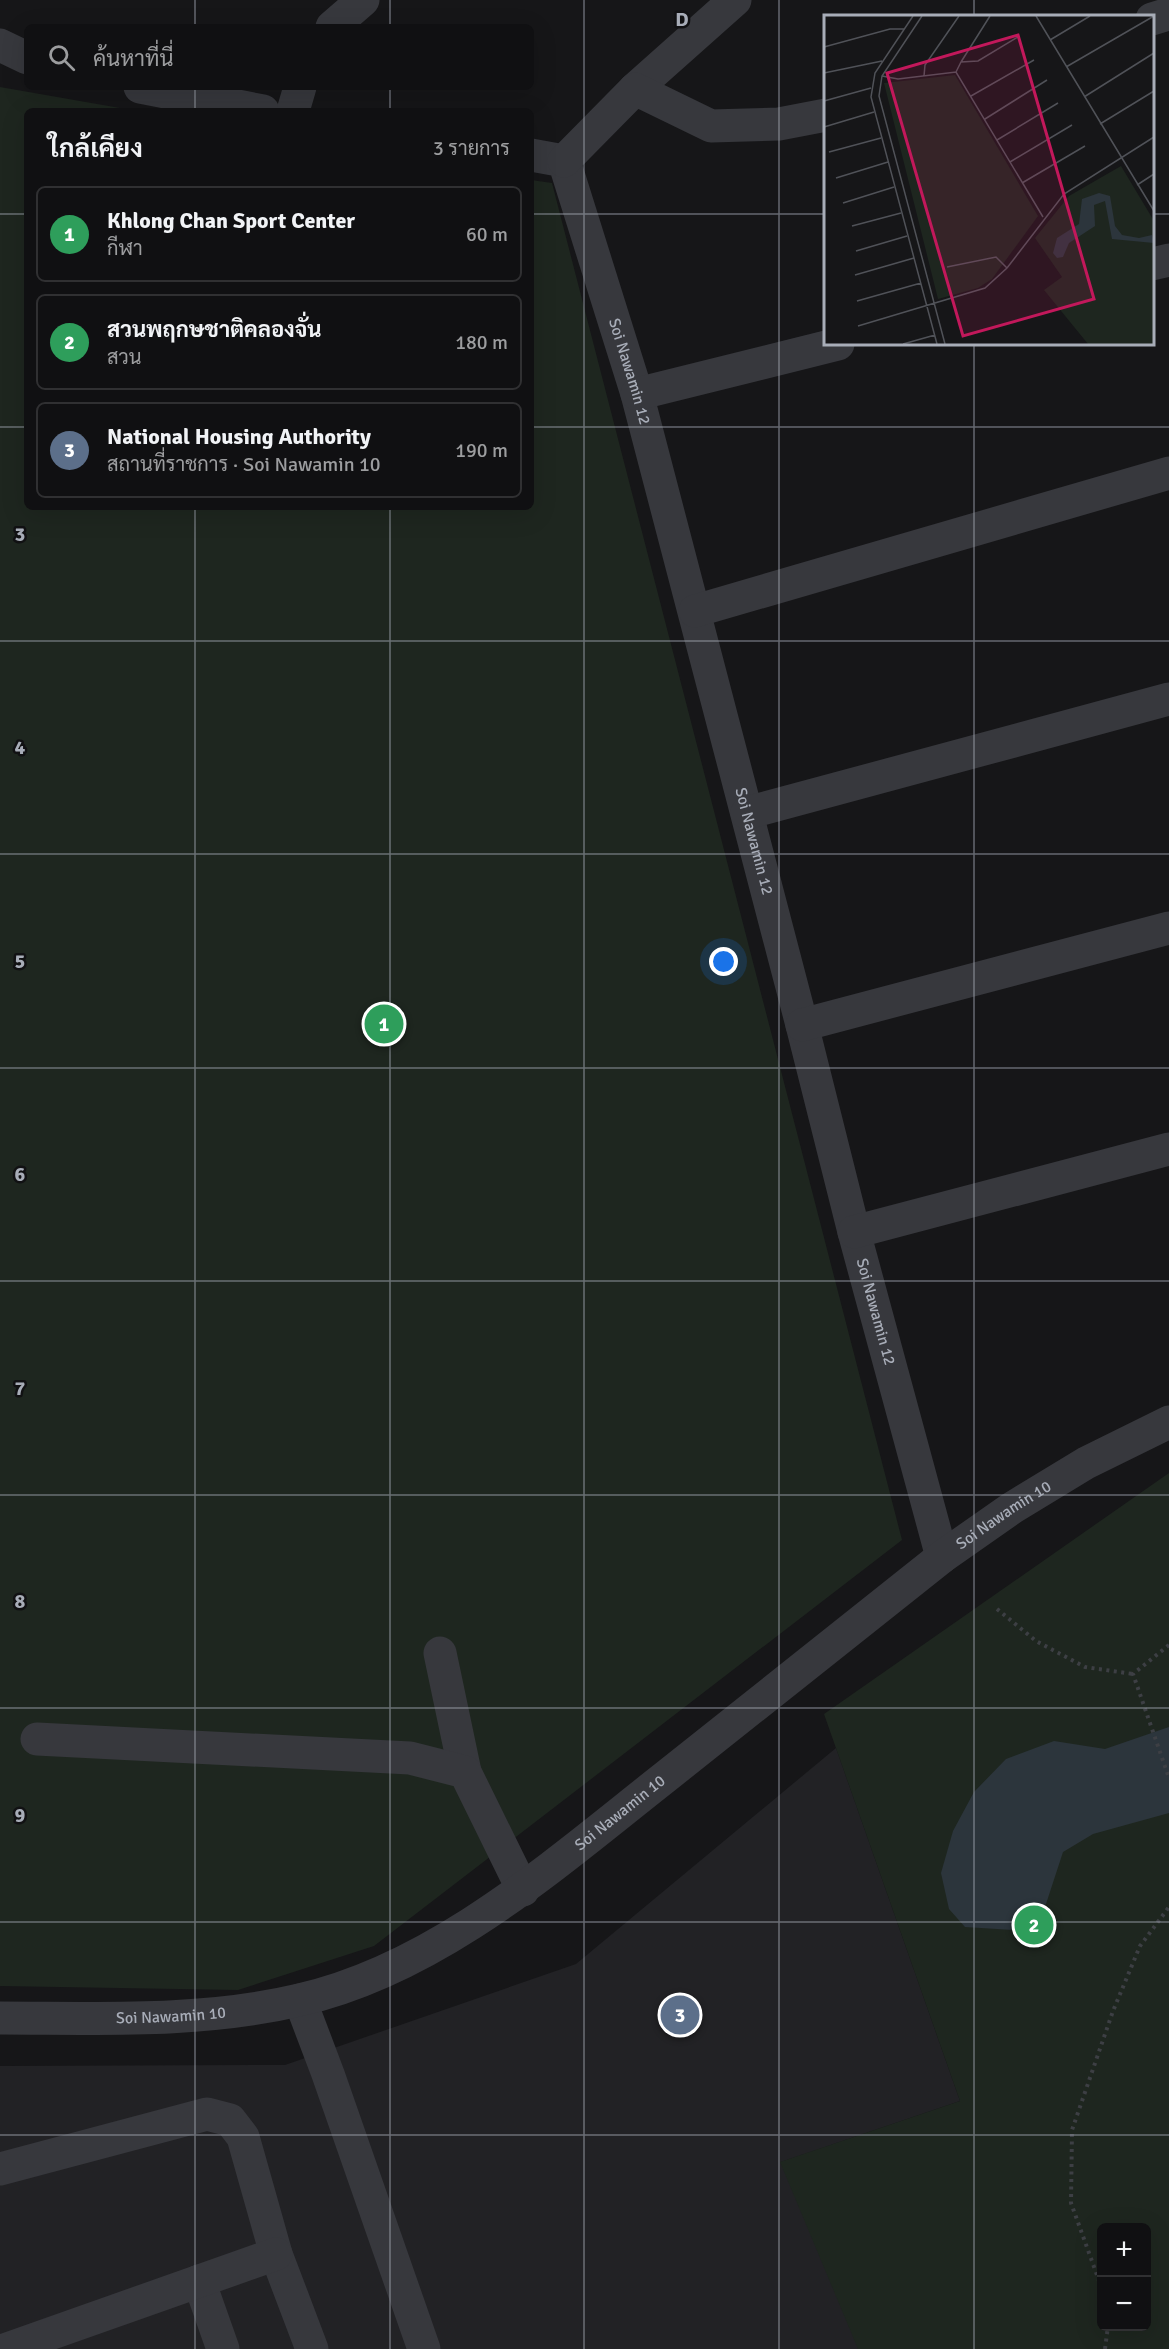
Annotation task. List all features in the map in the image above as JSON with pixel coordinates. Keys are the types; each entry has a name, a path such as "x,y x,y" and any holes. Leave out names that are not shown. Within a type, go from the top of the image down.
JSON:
{"street":[{"path":"335,24 363,0"},
{"path":"534,156 564,161 635,89 735,0"},
{"path":"0,45 24,57"},
{"path":"635,89 711,126 779,124 824,115"},
{"path":"155,90 248,108"},
{"path":"294,108 299,90"},
{"name":"Soi Nawamin 12","path":"564,161 637,394 854,1232 942,1557"},
{"path":"1154,264 1169,260"},
{"path":"637,394 834,345"},
{"path":"695,611 1169,473"},
{"path":"747,813 1169,699"},
{"path":"802,1025 1169,928"},
{"path":"854,1232 1169,1149"},
{"name":"Soi Nawamin 10","path":"0,2018 130,2018 221,2013 300,2000 369,1979 443,1940 523,1890 942,1557 1012,1508 1086,1463 1169,1422"},
{"path":"440,1653 465,1772 523,1890"},
{"path":"37,1739 410,1758 465,1772"},
{"path":"300,2000 424,2349"},
{"path":"0,2169 207,2114 230,2120 243,2137 276,2254 312,2349"},
{"path":"8,2349 276,2254"},
{"path":"199,2281 223,2349"}],"path":[{"path":"997,1609 1036,1641 1085,1667 1133,1674 1169,1646"},
{"path":"1133,1674 1169,1778"},
{"path":"1097,2278 1071,2203 1072,2130 1113,2011 1140,1946 1169,1907"},
{"path":"1105,2349 1107,2331"}],"shaded area":[{"path":"0,87 120,108 24,108 24,510 534,510 534,180 552,183 902,1540 374,1946 238,1990 0,1986"},
{"path":"1169,1473 1169,2349 858,2349 780,2162 960,2101 824,1714"},
{"path":"1169,1727 1169,1813 1093,1834 1063,1852 1046,1904 1013,1930 965,1927 949,1909 941,1873 953,1831 974,1792 1006,1759 1054,1741 1105,1749"},
{"path":"836,1748 960,2101 781,2162 860,2349 0,2349 0,2066 285,2065 576,1964"}],"place":[{"name":"Khlong Chan Sport Center","path":"384,1024"},
{"name":"สวนพฤกษชาติคลองจั่น","path":"1034,1925"},
{"name":"National Housing Authority","path":"680,2015"}]}
